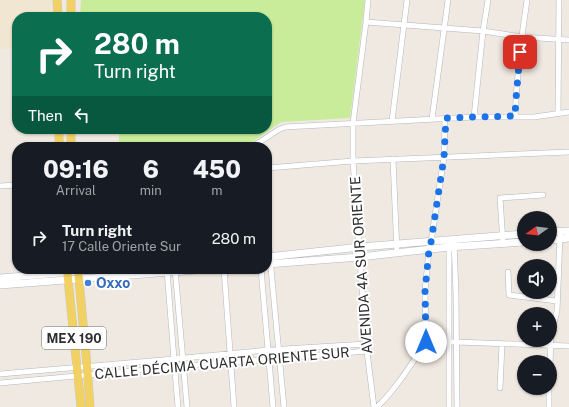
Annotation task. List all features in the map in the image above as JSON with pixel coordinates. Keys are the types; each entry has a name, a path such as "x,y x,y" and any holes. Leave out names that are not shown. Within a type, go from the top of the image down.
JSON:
{"main road":[{"path":"57,0 58,12"},
{"path":"71,0 71,12"},
{"path":"557,236 569,231"},
{"path":"272,260 360,257 429,250 452,244 502,235 517,234"},
{"path":"557,234 569,238"},
{"path":"272,260 360,247 431,242 452,244 517,243"},
{"path":"0,278 68,274"},
{"path":"0,285 68,274"},
{"name":"MEX 190","path":"68,274 80,407"},
{"name":"MEX 190","path":"79,274 90,407"}],"street":[{"name":"AVENIDA 4A SUR ORIENTE","path":"368,0 353,123 352,161 360,247 366,344 374,407"},
{"path":"392,121 407,0"},
{"path":"432,119 448,0"},
{"path":"474,117 483,31 488,0"},
{"path":"515,116 527,0"},
{"path":"558,114 559,0"},
{"path":"366,22 483,31 522,37 569,40"},
{"path":"272,134 285,127 446,118 515,116 534,117 569,112"},
{"path":"377,407 407,371 426,342 425,291 429,250 444,157 446,118"},
{"path":"260,142 272,134"},
{"path":"272,168 352,161 569,152"},
{"path":"393,159 397,253"},
{"path":"0,186 12,185"},
{"path":"503,244 500,198 543,195"},
{"path":"557,307 560,235"},
{"path":"449,407 449,295 452,244"},
{"path":"452,244 456,295 457,407"},
{"path":"508,272 508,295 557,300"},
{"path":"171,274 180,330 187,407"},
{"path":"171,274 172,330 178,407"},
{"path":"224,274 234,407"},
{"path":"261,274 273,407"},
{"path":"271,274 284,407"},
{"path":"449,295 456,295"},
{"path":"264,306 275,306"},
{"path":"172,330 180,330"},
{"path":"426,342 517,345"},
{"name":"CALLE DÉCIMA CUARTA ORIENTE SUR","path":"77,371 112,364 279,349 366,344"},
{"path":"500,388 502,344"},
{"path":"557,346 569,346"},
{"name":"CALLE DÉCIMA CUARTA ORIENTE SUR","path":"77,371 87,370 113,372 367,351"},
{"path":"112,364 113,372"},
{"path":"0,374 77,371"},
{"path":"0,383 77,371"},
{"path":"549,395 549,407"}],"shaded area":[{"path":"0,0 52,0 52,12 12,12 12,49 0,49"}],"green space":[{"path":"81,0 365,0 350,118 281,122 272,128 272,12 80,12"},
{"path":"119,134 264,134 252,142 119,142"}],"place":[{"name":"Oxxo","path":"88,283"}],"route":[{"path":"426,342 425,291 429,250 444,157 446,118 515,116 520,52"}]}
